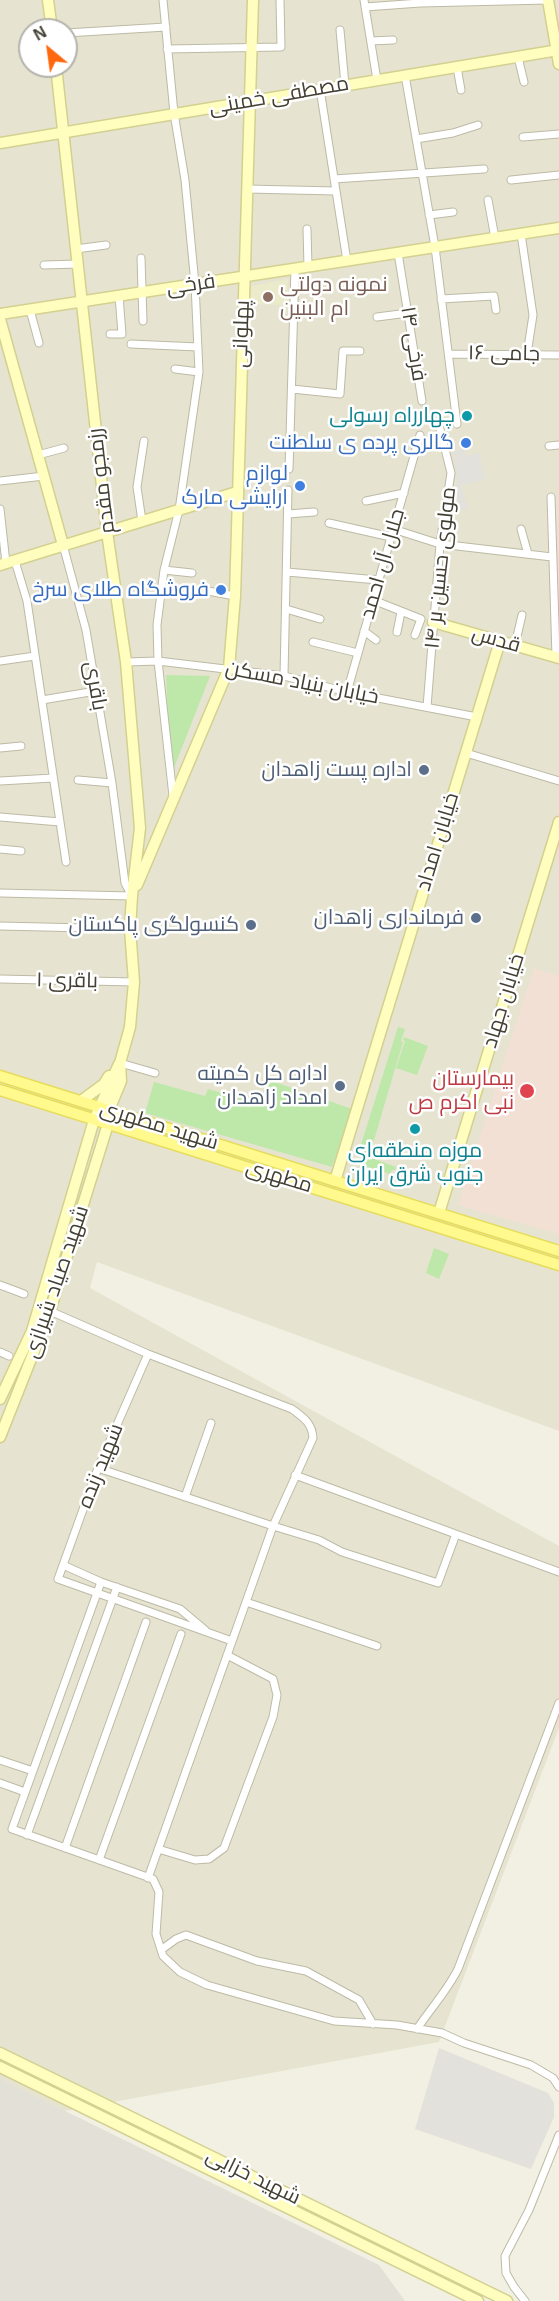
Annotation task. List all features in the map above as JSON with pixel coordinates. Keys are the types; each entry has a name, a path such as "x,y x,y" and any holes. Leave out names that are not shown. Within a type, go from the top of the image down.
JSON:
{"main road":[{"name":"شهید مطهری","path":"0,1076 559,1251"},
{"name":"مطهری","path":"0,1090 559,1265"},
{"path":"327,1192 333,1180"}],"street":[{"path":"48,0 50,18"},
{"path":"163,0 174,113 185,180 195,284 200,372 179,510 164,570 157,625 158,661 174,802"},
{"name":"پهلوانی","path":"132,896 174,802 229,668 235,596 253,0"},
{"path":"167,49 281,47 280,0"},
{"path":"377,80 364,3 548,0 559,64"},
{"path":"78,32 166,27"},
{"path":"340,30 345,85"},
{"path":"371,41 393,40"},
{"name":"مصطفی خمینی","path":"0,143 558,50"},
{"path":"518,57 524,82"},
{"path":"457,67 461,90"},
{"path":"405,75 435,247 457,424"},
{"name":"رزمجو مقدم","path":"57,78 107,532 126,662 140,828 132,896"},
{"path":"320,89 347,261"},
{"path":"416,139 453,134 478,125"},
{"path":"523,137 559,134"},
{"path":"334,179 484,169"},
{"path":"512,180 559,175"},
{"path":"247,189 336,191"},
{"path":"488,200 495,238"},
{"path":"429,215 453,212"},
{"name":"فرخی","path":"0,314 559,228"},
{"path":"307,229 308,267"},
{"path":"521,234 533,315 527,354"},
{"path":"76,249 106,245"},
{"name":"فرخی ۱۴","path":"398,253 422,401"},
{"path":"141,258 143,321"},
{"path":"44,265 78,264"},
{"path":"289,469 295,269"},
{"path":"110,334 122,334 119,296"},
{"path":"441,299 494,296 496,310"},
{"path":"30,310 39,343"},
{"path":"377,317 408,313"},
{"name":"باقری","path":"0,319 86,630 112,783 125,883 132,896 130,929 134,982 130,1027 120,1061"},
{"path":"130,344 198,347"},
{"path":"292,389 340,394 343,351 360,351"},
{"name":"جامی ۱۶","path":"450,354 559,355"},
{"path":"175,369 200,372"},
{"name":"مولوی حسین بر ۱۴","path":"427,707 440,544 451,473 440,429"},
{"name":"جلال آل احمد","path":"347,692 420,435"},
{"path":"142,521 137,487 144,441"},
{"path":"549,446 559,445"},
{"path":"38,455 64,448"},
{"path":"0,481 44,476"},
{"path":"284,676 288,490"},
{"path":"7,563 237,492"},
{"path":"366,501 404,493"},
{"path":"551,497 557,657"},
{"path":"0,509 7,563 27,601 66,862"},
{"path":"288,514 314,512"},
{"path":"329,524 392,533 440,544 552,557"},
{"path":"521,529 528,554"},
{"path":"164,570 192,573"},
{"path":"287,572 378,580"},
{"path":"208,591 235,596"},
{"path":"373,600 421,619 416,635"},
{"path":"286,609 320,619"},
{"path":"398,632 401,612"},
{"path":"515,645 522,615"},
{"name":"قدس","path":"433,622 557,657"},
{"path":"364,631 376,640"},
{"name":"خیابان امداد","path":"333,1180 500,641"},
{"path":"313,642 358,653"},
{"path":"0,661 35,656"},
{"name":"خیابان بنیاد مسکن","path":"126,662 158,661 284,676 347,692 477,717"},
{"path":"42,700 96,691"},
{"path":"0,748 21,746"},
{"path":"466,753 559,781"},
{"path":"0,781 53,778"},
{"path":"78,780 112,783"},
{"path":"0,817 60,822"},
{"name":"خیابان جهاد","path":"439,1213 559,825"},
{"path":"0,849 21,851"},
{"path":"0,893 132,896"},
{"path":"0,926 130,929"},
{"name":"باقری ۱","path":"0,979 134,982"},
{"path":"81,1101 104,1084 120,1061 155,1073"},
{"name":"شهید صیاد شیرازی","path":"0,1399 32,1331 94,1120 104,1109 121,1081 120,1061"},
{"name":"شهید صیاد شیرازی","path":"0,1437 50,1311 108,1124 104,1109"},
{"path":"0,1285 24,1294"},
{"path":"50,1311 148,1354 292,1409 306,1419 312,1428 313,1438 273,1526 148,1878"},
{"path":"0,1352 9,1356"},
{"name":"شهید زنده","path":"97,1593 58,1579 98,1468 148,1354"},
{"path":"185,1497 211,1423"},
{"path":"98,1468 273,1526 320,1539 342,1552 438,1583 456,1534"},
{"path":"296,1475 559,1572"},
{"path":"63,1565 101,1582 180,1609 210,1633"},
{"path":"101,1582 12,1829 153,1880 159,1892 156,1934 163,1956 180,1972 207,1985 334,2021 396,2025 442,2033 464,2043 531,2065 553,2078 559,2087"},
{"path":"27,1835 117,1587"},
{"path":"97,1593 232,1641"},
{"path":"150,1612 154,1600"},
{"path":"246,1602 377,1646"},
{"path":"64,1848 146,1622"},
{"path":"99,1860 181,1634"},
{"path":"158,1849 195,1860 209,1859 224,1848 273,1717 277,1695 273,1679 227,1654"},
{"path":"417,2029 430,2009 442,1998 458,1969 559,1703"},
{"path":"0,1760 50,1772"},
{"path":"0,1783 25,1792"},
{"path":"161,1950 186,1935 257,1962 306,1971 359,2000 373,2024"},
{"name":"شهید خزایی","path":"0,2053 507,2301"},
{"name":"شهید خزایی","path":"0,2067 478,2301"},
{"path":"525,2301 514,2288 506,2273 505,2256 529,2210 559,2135"}],"shaded area":[{"path":"0,0 559,0 559,1431 97,1262 90,1288 559,1546 559,1728 439,2042 0,2123"},
{"name":"نمونه دولتی ام البنین","path":"288,279 287,305 248,304 248,289 252,286"},
{"path":"464,447 467,456 479,453 486,479 461,486 468,508 463,510 453,508 457,480 453,451"},
{"name":"بیمارستان نبی اکرم ص","path":"534,968 559,976 559,1234 458,1205"},
{"path":"439,2048 548,2093 554,2103 554,2117 531,2169 415,2129"},
{"path":"0,2079 379,2265 405,2301 0,2301"}],"green space":[{"path":"166,675 210,676 170,778"},
{"path":"398,1027 405,1029 401,1041 403,1042 369,1157 396,1167 390,1174 365,1166 358,1154"},
{"path":"404,1037 428,1046 417,1075 396,1068 405,1041"},
{"path":"269,1080 352,1109 332,1167 145,1113 154,1082 205,1096 208,1089 262,1104"},
{"path":"434,1248 449,1254 439,1279 426,1273"}],"place":[{"name":"نمونه دولتی ام البنین","path":"268,297"},
{"name":"چهارراه رسولی","path":"467,416"},
{"name":"گالری پرده ی سلطنت","path":"466,443"},
{"name":"لوازم ارایشی مارک","path":"300,486"},
{"name":"فروشگاه طلای سرخ","path":"221,590"},
{"name":"اداره پست زاهدان","path":"424,770"},
{"name":"فرمانداری زاهدان","path":"476,918"},
{"name":"کنسولگری پاکستان","path":"251,925"},
{"name":"اداره کل کمیته امداد زاهدان","path":"340,1086"},
{"name":"بیمارستان نبی اکرم ص","path":"527,1091"},
{"name":"موزه منطقه‌ای جنوب شرق ایران","path":"415,1129"}]}
